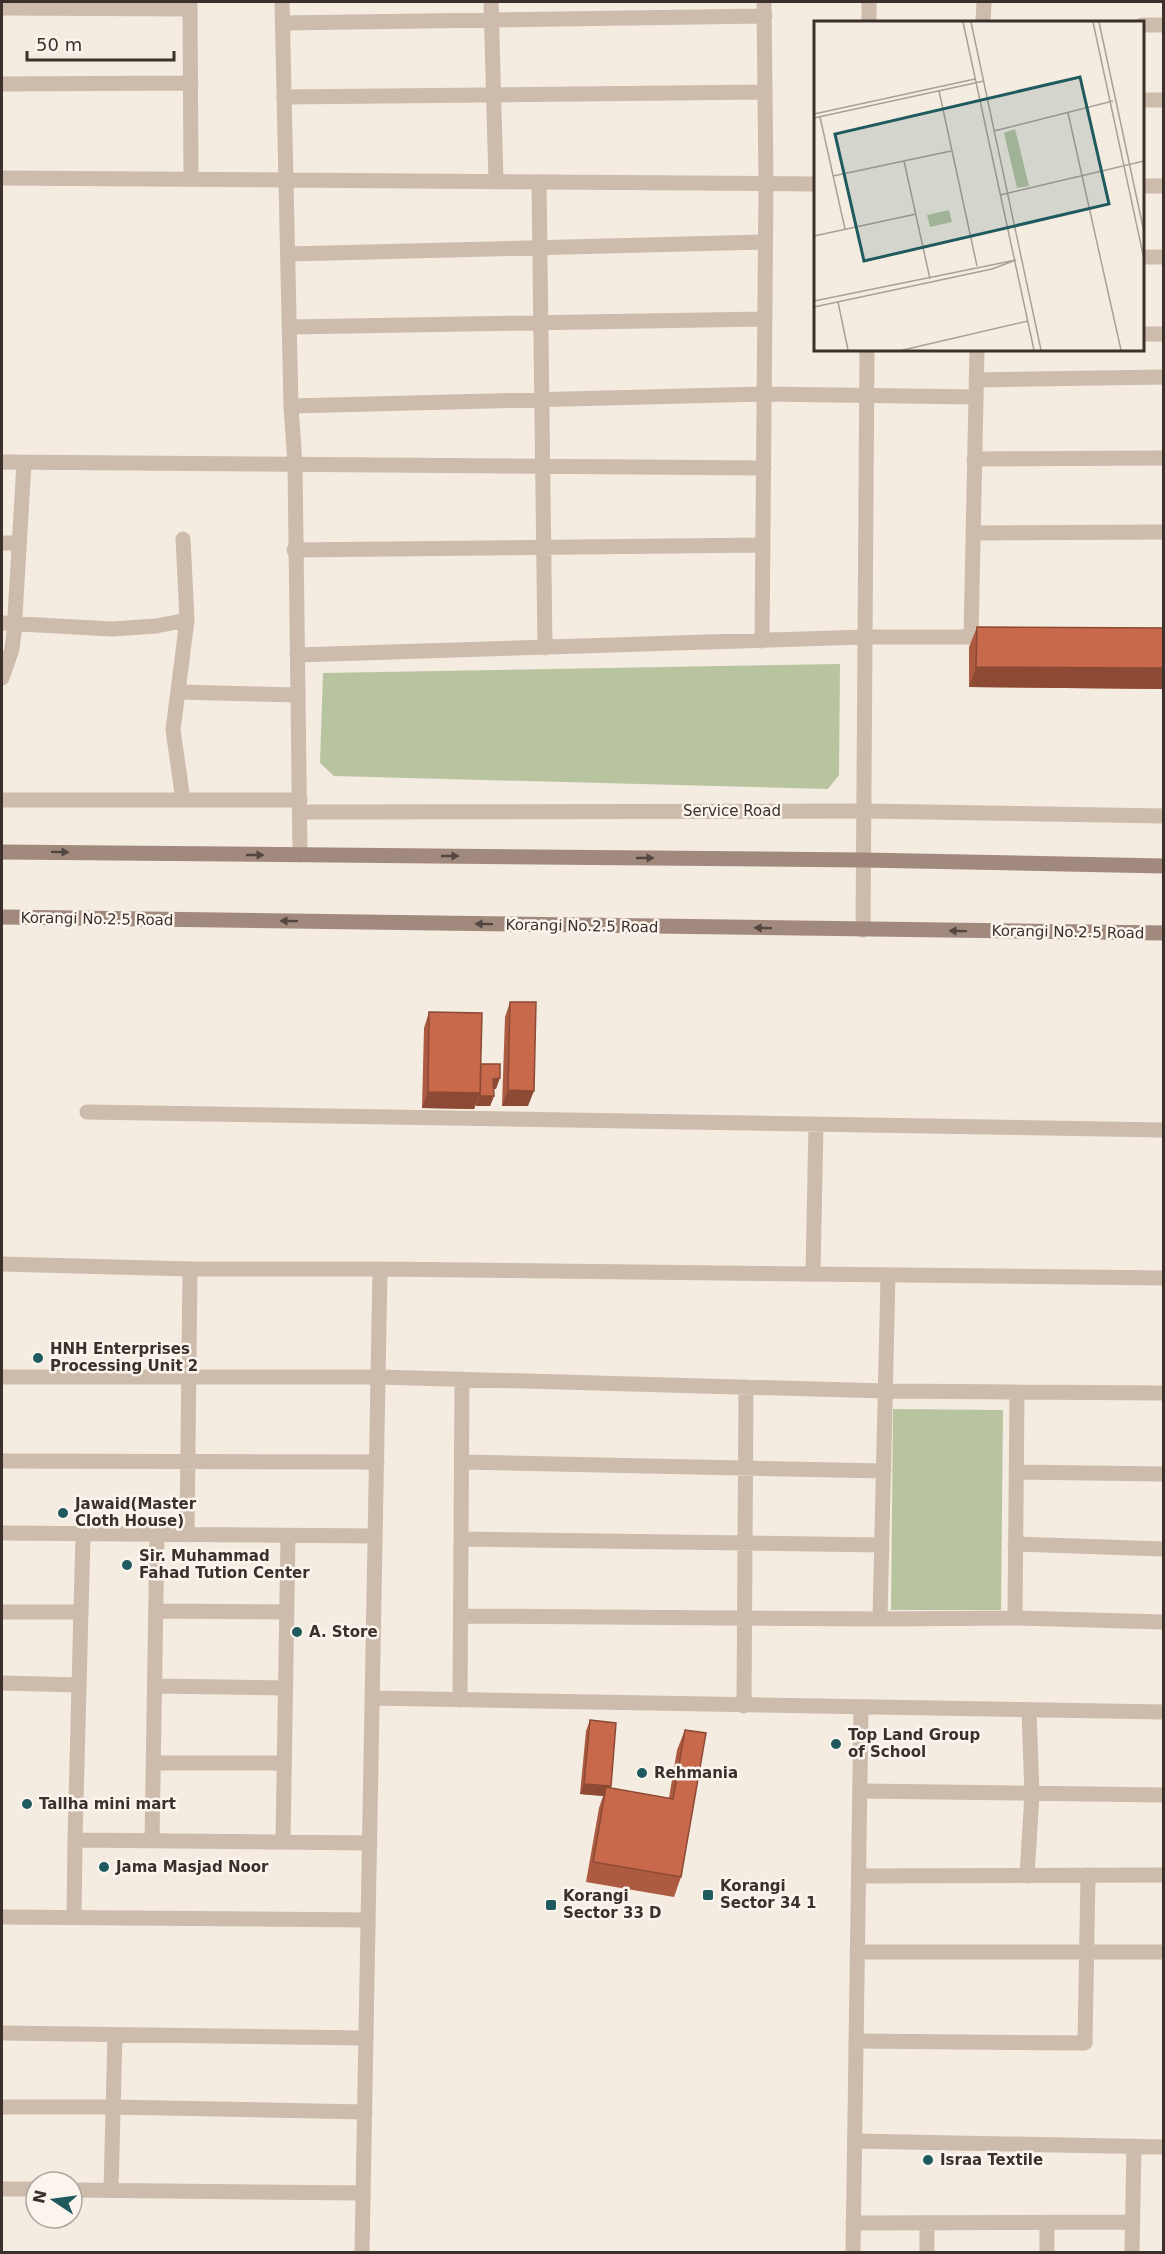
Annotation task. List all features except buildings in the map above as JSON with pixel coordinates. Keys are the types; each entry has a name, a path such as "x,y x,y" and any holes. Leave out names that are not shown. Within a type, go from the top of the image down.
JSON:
{"main road":[{"path":"2,852 863,860 1164,866"},
{"name":"Korangi No.2.5 Road","path":"2,917 1164,933"}],"street":[{"path":"282,2 291,405 295,464 294,550 300,855"},
{"path":"491,2 496,182"},
{"path":"869,2 869,21"},
{"path":"983,21 984,2"},
{"path":"2,8 190,5 191,179"},
{"path":"283,23 491,20 764,9 766,184 762,641"},
{"path":"1144,25 1164,25"},
{"path":"2,84 190,83"},
{"path":"284,97 765,92"},
{"path":"1144,100 1164,100"},
{"path":"2,178 814,184"},
{"path":"539,182 545,648"},
{"path":"1144,186 1164,186"},
{"path":"288,254 765,242"},
{"path":"1144,256 1164,257"},
{"path":"290,327 765,319"},
{"path":"1144,334 1164,334"},
{"path":"863,930 867,351"},
{"path":"971,637 977,351"},
{"path":"976,380 1164,376"},
{"path":"291,405 764,394 976,397"},
{"path":"974,459 1164,458"},
{"path":"2,462 764,468"},
{"path":"2,678 12,649 8,622 19,543 24,463"},
{"path":"973,532 1164,532"},
{"path":"183,539 187,620 174,717 174,744 183,800"},
{"path":"2,543 19,543"},
{"path":"294,550 763,545"},
{"path":"8,622 112,629 156,626 187,620"},
{"path":"297,655 865,638 1005,638"},
{"path":"178,692 298,695"},
{"name":"Service Road","path":"2,800 183,800 300,806 1164,816"},
{"path":"87,1112 1164,1130"},
{"path":"813,1274 816,1124"},
{"path":"2,1264 190,1269 1164,1278"},
{"path":"187,1535 190,1269"},
{"path":"362,2253 380,1269"},
{"path":"880,1619 888,1276"},
{"path":"2,1377 378,1377 886,1391 1164,1393"},
{"path":"460,1700 462,1379"},
{"path":"744,1706 746,1387"},
{"path":"1015,1618 1017,1392"},
{"path":"2,1461 377,1462"},
{"path":"462,1462 884,1471"},
{"path":"1016,1472 1164,1474"},
{"path":"2,1533 375,1536"},
{"path":"74,1918 83,1533"},
{"path":"152,1841 157,1534"},
{"path":"282,1842 288,1536"},
{"path":"461,1539 882,1545"},
{"path":"1015,1544 1164,1549"},
{"path":"156,1611 287,1612"},
{"path":"2,1612 81,1612"},
{"path":"461,1616 1015,1618 1164,1622"},
{"path":"2,1683 79,1685"},
{"path":"155,1686 286,1688"},
{"path":"373,1698 1164,1712"},
{"path":"853,2253 861,1708"},
{"path":"1027,1876 1032,1794 1029,1711"},
{"path":"154,1763 284,1763"},
{"path":"860,1791 1164,1795"},
{"path":"75,1840 370,1843"},
{"path":"856,2041 1085,2043 1088,1875"},
{"path":"859,1876 1164,1875"},
{"path":"2,1917 368,1920"},
{"path":"857,1952 1164,1952"},
{"path":"2,2033 366,2038"},
{"path":"111,2190 115,2035"},
{"path":"2,2107 365,2112"},
{"path":"855,2141 1164,2147"},
{"path":"1132,2253 1134,2146"},
{"path":"2,2189 24,2189"},
{"path":"84,2190 363,2193"},
{"path":"854,2223 1132,2222"},
{"path":"927,2223 927,2253"},
{"path":"1047,2223 1047,2253"}],"green space":[{"path":"840,664 839,775 828,789 334,776 320,763 323,673"},
{"path":"893,1409 1003,1410 1001,1610 891,1610"}],"place":[{"name":"HNH Enterprises Processing Unit 2","path":"38,1358"},
{"name":"Jawaid(Master Cloth House)","path":"63,1513"},
{"name":"Sir. Muhammad Fahad Tution Center","path":"127,1565"},
{"name":"A. Store","path":"297,1632"},
{"name":"Top Land Group of School","path":"836,1744"},
{"name":"Rehmania","path":"642,1773"},
{"name":"Tallha mini mart","path":"27,1804"},
{"name":"Jama Masjad Noor","path":"104,1867"},
{"name":"Korangi Sector 34 1","path":"708,1895"},
{"name":"Korangi Sector 33 D","path":"551,1905"},
{"name":"Israa Textile","path":"928,2160"}]}
